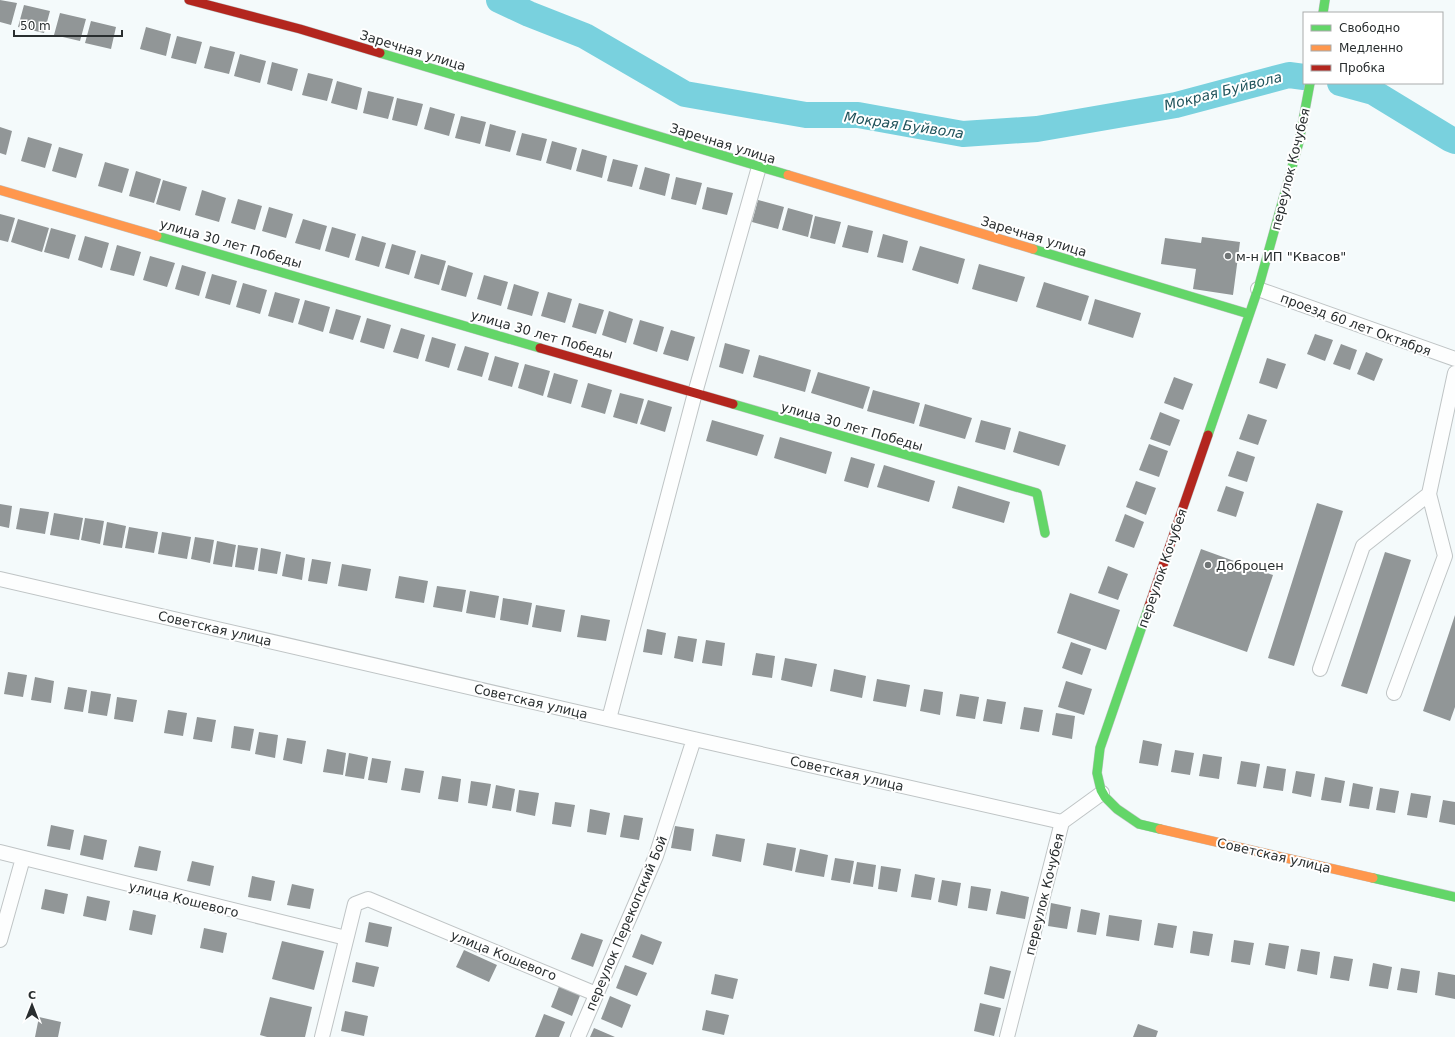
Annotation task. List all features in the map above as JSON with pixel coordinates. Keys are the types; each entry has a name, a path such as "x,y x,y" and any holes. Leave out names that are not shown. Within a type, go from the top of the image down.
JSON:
{"street":[{"name":"Заречная улица","path":"189,0 300,30 1249,314"},
{"path":"1323,12 1325,0"},
{"name":"переулок Кочубея","path":"1007,1037 1062,822 1102,794 1097,774 1100,748 1258,289 1299,142 1310,84"},
{"path":"610,719 695,393 760,167"},
{"name":"улица 30 лет Победы","path":"0,190 1037,493 1046,533"},
{"name":"проезд 60 лет Октября","path":"1258,289 1455,359"},
{"path":"1394,694 1450,558 1429,494 1455,373"},
{"path":"1320,669 1363,546 1429,494"},
{"name":"Советская улица","path":"0,579 1062,822"},
{"name":"переулок Перекопский Бой","path":"578,1037 656,856 694,739"},
{"name":"Советская улица","path":"1102,794 1118,811 1138,824 1455,897"},
{"name":"улица Кошевого","path":"0,852 346,938"},
{"path":"0,940 23,858"},
{"name":"улица Кошевого","path":"322,1037 355,904 368,899 596,994"}],"building":[{"path":"0,0 17,3 11,25 0,22"},
{"path":"24,5 50,11 44,33 18,27"},
{"path":"60,13 86,19 80,41 54,35"},
{"path":"91,21 116,27 111,49 85,43"},
{"path":"146,27 171,34 166,56 140,49"},
{"path":"177,36 202,42 196,64 171,58"},
{"path":"210,46 235,52 229,74 204,68"},
{"path":"240,54 266,61 260,83 234,76"},
{"path":"272,62 298,69 292,91 267,84"},
{"path":"308,73 333,79 327,101 302,95"},
{"path":"337,81 362,88 357,110 331,103"},
{"path":"368,91 394,97 388,119 363,113"},
{"path":"397,98 423,104 417,126 392,120"},
{"path":"430,107 455,114 449,136 424,129"},
{"path":"461,116 486,122 480,144 455,138"},
{"path":"490,124 516,131 510,152 485,146"},
{"path":"0,127 12,131 6,155 0,153"},
{"path":"522,133 547,139 541,161 516,155"},
{"path":"28,137 52,144 45,168 21,161"},
{"path":"552,141 577,148 571,170 546,163"},
{"path":"59,147 83,154 76,178 52,171"},
{"path":"582,149 607,156 602,178 576,171"},
{"path":"613,159 638,165 632,187 607,181"},
{"path":"105,162 129,169 122,193 98,186"},
{"path":"645,167 670,174 665,196 639,189"},
{"path":"136,171 161,179 154,203 129,196"},
{"path":"676,177 702,183 696,205 671,199"},
{"path":"163,180 187,187 180,211 156,204"},
{"path":"707,187 733,193 727,215 702,209"},
{"path":"202,190 226,198 219,222 195,215"},
{"path":"238,199 262,206 255,230 231,223"},
{"path":"758,200 784,207 778,229 752,222"},
{"path":"269,207 293,214 286,238 262,231"},
{"path":"788,208 813,215 808,237 782,230"},
{"path":"0,214 15,218 8,242 0,240"},
{"path":"815,216 841,222 835,244 810,238"},
{"path":"18,219 49,228 42,252 11,242"},
{"path":"303,219 327,226 320,250 295,243"},
{"path":"848,225 873,231 868,253 842,247"},
{"path":"332,227 356,234 349,258 325,251"},
{"path":"51,228 76,235 69,259 44,252"},
{"path":"883,234 908,241 903,263 877,257"},
{"path":"85,236 109,243 102,268 78,260"},
{"path":"362,236 386,243 379,267 355,260"},
{"path":"1202,237 1240,242 1233,295 1193,289 1196,269 1161,264 1165,238 1201,243"},
{"path":"392,244 416,251 409,275 385,268"},
{"path":"117,245 141,252 134,276 110,270"},
{"path":"920,246 965,259 958,284 912,270"},
{"path":"421,254 446,261 439,285 414,278"},
{"path":"150,256 175,263 167,287 143,280"},
{"path":"979,264 1025,277 1017,302 972,289"},
{"path":"182,265 206,272 199,296 175,289"},
{"path":"448,265 473,273 466,297 441,290"},
{"path":"212,274 237,281 230,305 205,298"},
{"path":"484,275 508,282 501,306 477,299"},
{"path":"1044,282 1089,296 1081,321 1036,307"},
{"path":"243,283 267,290 260,314 236,307"},
{"path":"514,284 539,292 532,316 507,309"},
{"path":"275,292 300,299 293,323 268,316"},
{"path":"548,292 572,299 565,323 541,316"},
{"path":"1095,299 1141,313 1133,338 1088,324"},
{"path":"305,300 330,307 323,332 298,324"},
{"path":"579,303 604,310 596,334 572,327"},
{"path":"336,309 361,316 353,340 329,333"},
{"path":"609,311 633,319 626,343 602,335"},
{"path":"367,318 391,325 384,349 360,342"},
{"path":"640,320 664,327 657,352 633,344"},
{"path":"401,328 425,335 418,359 393,352"},
{"path":"671,330 695,337 688,361 663,354"},
{"path":"1315,334 1333,340 1325,361 1307,354"},
{"path":"432,337 456,344 449,368 425,361"},
{"path":"725,343 750,350 743,374 719,367"},
{"path":"1341,344 1357,350 1350,370 1333,364"},
{"path":"465,346 489,353 482,377 457,370"},
{"path":"1366,352 1383,359 1374,381 1357,374"},
{"path":"759,355 811,370 805,392 753,377"},
{"path":"495,356 519,363 512,387 488,380"},
{"path":"1267,358 1286,364 1277,389 1259,383"},
{"path":"525,364 550,371 543,396 518,388"},
{"path":"818,372 870,387 863,409 811,393"},
{"path":"554,373 578,380 571,404 547,397"},
{"path":"1174,377 1193,384 1183,410 1164,403"},
{"path":"588,383 612,390 605,414 581,407"},
{"path":"873,390 920,403 914,424 867,411"},
{"path":"620,393 644,399 637,424 613,417"},
{"path":"648,400 672,407 665,432 640,424"},
{"path":"925,404 972,418 965,439 919,426"},
{"path":"1160,412 1180,420 1170,446 1150,439"},
{"path":"1248,414 1267,420 1258,445 1239,439"},
{"path":"712,420 764,435 757,456 706,441"},
{"path":"981,420 1011,428 1005,450 975,442"},
{"path":"1019,431 1066,445 1059,466 1013,452"},
{"path":"780,437 832,452 826,474 774,458"},
{"path":"1149,444 1168,451 1159,477 1139,470"},
{"path":"1237,451 1255,457 1247,482 1228,476"},
{"path":"851,457 875,464 868,488 844,481"},
{"path":"884,465 935,481 929,502 877,487"},
{"path":"1136,481 1156,488 1146,515 1126,507"},
{"path":"958,486 1010,502 1004,523 952,508"},
{"path":"1226,486 1244,492 1236,517 1217,511"},
{"path":"1317,503 1343,511 1294,666 1268,658"},
{"path":"0,504 12,506 9,528 0,526"},
{"path":"20,508 49,512 45,534 16,529"},
{"path":"54,513 83,518 79,540 50,535"},
{"path":"1125,514 1144,522 1134,548 1115,541"},
{"path":"85,518 104,521 100,544 81,540"},
{"path":"107,522 126,526 122,548 103,545"},
{"path":"129,527 158,532 154,553 125,548"},
{"path":"162,532 191,537 187,559 158,554"},
{"path":"195,537 214,540 210,563 191,559"},
{"path":"217,541 236,545 232,567 213,564"},
{"path":"238,545 258,548 254,570 235,567"},
{"path":"261,548 281,552 277,574 258,571"},
{"path":"1201,549 1273,575 1247,652 1173,626"},
{"path":"1385,552 1411,560 1367,694 1341,686"},
{"path":"286,554 305,558 302,580 282,576"},
{"path":"312,559 331,562 327,584 308,581"},
{"path":"342,564 371,569 367,591 338,586"},
{"path":"1108,566 1128,574 1118,600 1098,593"},
{"path":"399,576 428,581 424,603 395,598"},
{"path":"437,586 466,590 462,612 433,607"},
{"path":"470,591 499,596 495,618 466,613"},
{"path":"1070,593 1120,610 1106,650 1057,633"},
{"path":"503,598 532,603 528,625 500,620"},
{"path":"536,605 565,610 561,632 532,627"},
{"path":"581,615 610,620 606,641 577,637"},
{"path":"1455,615 1455,707 1450,721 1423,711"},
{"path":"647,629 666,633 662,655 643,652"},
{"path":"678,636 697,639 693,662 674,658"},
{"path":"706,640 725,643 722,666 702,663"},
{"path":"1071,642 1091,649 1082,675 1062,668"},
{"path":"756,653 775,656 772,678 752,675"},
{"path":"785,658 817,664 812,687 781,680"},
{"path":"834,669 866,676 862,698 830,691"},
{"path":"8,672 27,675 23,697 4,694"},
{"path":"35,677 54,681 51,703 31,700"},
{"path":"877,679 910,685 906,707 873,701"},
{"path":"1066,681 1092,689 1084,715 1058,707"},
{"path":"68,687 87,690 83,712 64,709"},
{"path":"924,689 943,692 940,715 920,711"},
{"path":"91,691 111,694 107,716 88,713"},
{"path":"960,694 979,697 975,719 956,716"},
{"path":"117,697 137,700 133,722 114,719"},
{"path":"987,699 1006,702 1002,724 983,721"},
{"path":"1024,707 1043,710 1039,732 1020,729"},
{"path":"168,710 187,713 183,736 164,733"},
{"path":"1056,713 1075,716 1072,739 1052,735"},
{"path":"197,717 216,720 212,742 193,739"},
{"path":"234,726 254,729 250,751 231,748"},
{"path":"259,732 278,735 275,758 255,754"},
{"path":"287,738 306,741 302,764 283,760"},
{"path":"1143,740 1162,744 1158,766 1139,763"},
{"path":"327,749 346,753 343,775 323,772"},
{"path":"1175,750 1194,753 1190,775 1171,772"},
{"path":"349,753 368,757 364,779 345,776"},
{"path":"1203,754 1222,757 1219,779 1199,776"},
{"path":"372,758 391,761 387,783 368,780"},
{"path":"1241,761 1260,764 1256,787 1237,784"},
{"path":"1267,766 1286,769 1283,791 1263,788"},
{"path":"405,768 424,771 420,793 401,790"},
{"path":"1296,771 1315,774 1311,797 1292,793"},
{"path":"442,776 461,779 458,802 438,799"},
{"path":"1325,777 1345,781 1341,803 1321,800"},
{"path":"471,781 491,784 487,806 468,803"},
{"path":"1353,783 1373,787 1369,809 1349,806"},
{"path":"496,785 515,789 511,811 492,808"},
{"path":"1380,788 1399,791 1395,813 1376,810"},
{"path":"519,790 539,793 535,816 516,812"},
{"path":"1411,793 1431,796 1427,818 1407,815"},
{"path":"1443,800 1455,802 1455,825 1439,822"},
{"path":"555,802 575,805 571,827 552,824"},
{"path":"590,809 610,813 606,835 587,832"},
{"path":"624,815 643,818 639,840 620,837"},
{"path":"51,825 74,830 70,850 47,846"},
{"path":"675,826 694,829 691,851 671,848"},
{"path":"716,834 745,839 741,862 712,856"},
{"path":"84,835 107,840 103,860 80,855"},
{"path":"767,843 796,848 792,871 763,865"},
{"path":"139,846 161,851 157,871 134,867"},
{"path":"800,849 828,855 824,877 795,872"},
{"path":"835,858 854,861 850,883 831,880"},
{"path":"192,861 214,866 210,886 187,881"},
{"path":"857,862 876,865 873,887 853,884"},
{"path":"881,866 901,869 897,892 878,889"},
{"path":"915,874 935,878 931,900 911,897"},
{"path":"252,876 275,881 271,901 248,897"},
{"path":"942,880 961,883 957,906 938,902"},
{"path":"292,884 314,889 310,909 287,905"},
{"path":"971,886 991,889 987,911 968,908"},
{"path":"45,889 68,894 64,914 41,909"},
{"path":"1001,891 1029,897 1025,919 996,914"},
{"path":"87,896 110,901 106,921 83,916"},
{"path":"1051,903 1071,907 1067,929 1048,926"},
{"path":"1081,909 1100,913 1096,935 1077,932"},
{"path":"133,910 156,915 152,935 129,930"},
{"path":"1109,915 1142,920 1139,941 1106,936"},
{"path":"369,922 392,927 388,947 365,942"},
{"path":"1158,923 1177,926 1173,948 1154,945"},
{"path":"204,928 227,933 223,953 200,948"},
{"path":"1193,931 1213,934 1209,956 1190,953"},
{"path":"581,933 603,940 593,967 571,959"},
{"path":"641,934 662,942 653,965 632,957"},
{"path":"1234,940 1254,943 1250,965 1231,962"},
{"path":"282,941 324,951 314,990 272,979"},
{"path":"1269,943 1289,946 1285,969 1265,965"},
{"path":"1301,949 1320,952 1317,975 1297,971"},
{"path":"464,950 497,965 489,982 456,967"},
{"path":"1334,956 1353,959 1349,981 1330,978"},
{"path":"356,962 379,967 374,987 352,982"},
{"path":"1373,963 1392,967 1388,989 1369,986"},
{"path":"625,965 647,973 637,996 616,988"},
{"path":"990,966 1011,971 1004,999 984,994"},
{"path":"1401,968 1420,971 1417,993 1397,990"},
{"path":"1438,972 1455,975 1455,999 1435,995"},
{"path":"715,974 738,979 733,999 711,994"},
{"path":"560,984 581,993 572,1016 551,1007"},
{"path":"610,996 631,1005 622,1028 601,1019"},
{"path":"270,997 312,1007 305,1037 267,1037 260,1035"},
{"path":"980,1003 1001,1008 994,1036 974,1031"},
{"path":"706,1010 729,1015 724,1035 702,1030"},
{"path":"345,1011 368,1016 364,1036 341,1031"},
{"path":"544,1014 565,1022 559,1037 535,1037"},
{"path":"39,1017 61,1022 58,1037 35,1037"},
{"path":"1138,1024 1158,1031 1156,1037 1133,1037"},
{"path":"594,1028 615,1037 590,1037"}],"waterway":[{"name":"Мокрая Буйвола","path":"499,0 529,14 585,36 685,94 806,115 858,115 963,134 1037,129 1176,105 1289,75 1303,77"},
{"name":"Мокрая Буйвола","path":"1344,84 1373,92 1455,141"}],"traffic: fast":[{"path":"1323,12 1325,0"},
{"path":"380,53 788,175"},
{"path":"1208,435 1258,289 1299,142 1310,84"},
{"path":"157,236 540,348"},
{"path":"1033,249 1249,314"},
{"path":"733,404 1037,493 1045,533"},
{"path":"1149,606 1100,748 1097,773 1101,790 1105,797 1117,809 1139,824 1160,829"},
{"path":"1373,878 1455,897"}],"traffic: slow":[{"path":"788,175 1033,249"},
{"path":"0,190 157,236"},
{"path":"1160,829 1373,878"}],"traffic: jam":[{"path":"189,0 300,29 380,53"},
{"path":"540,348 733,404"},
{"path":"1149,606 1208,435"}],"place":[{"name":"м-н ИП \"Квасов\"","path":"1228,256"},
{"name":"Доброцен","path":"1208,565"}]}
